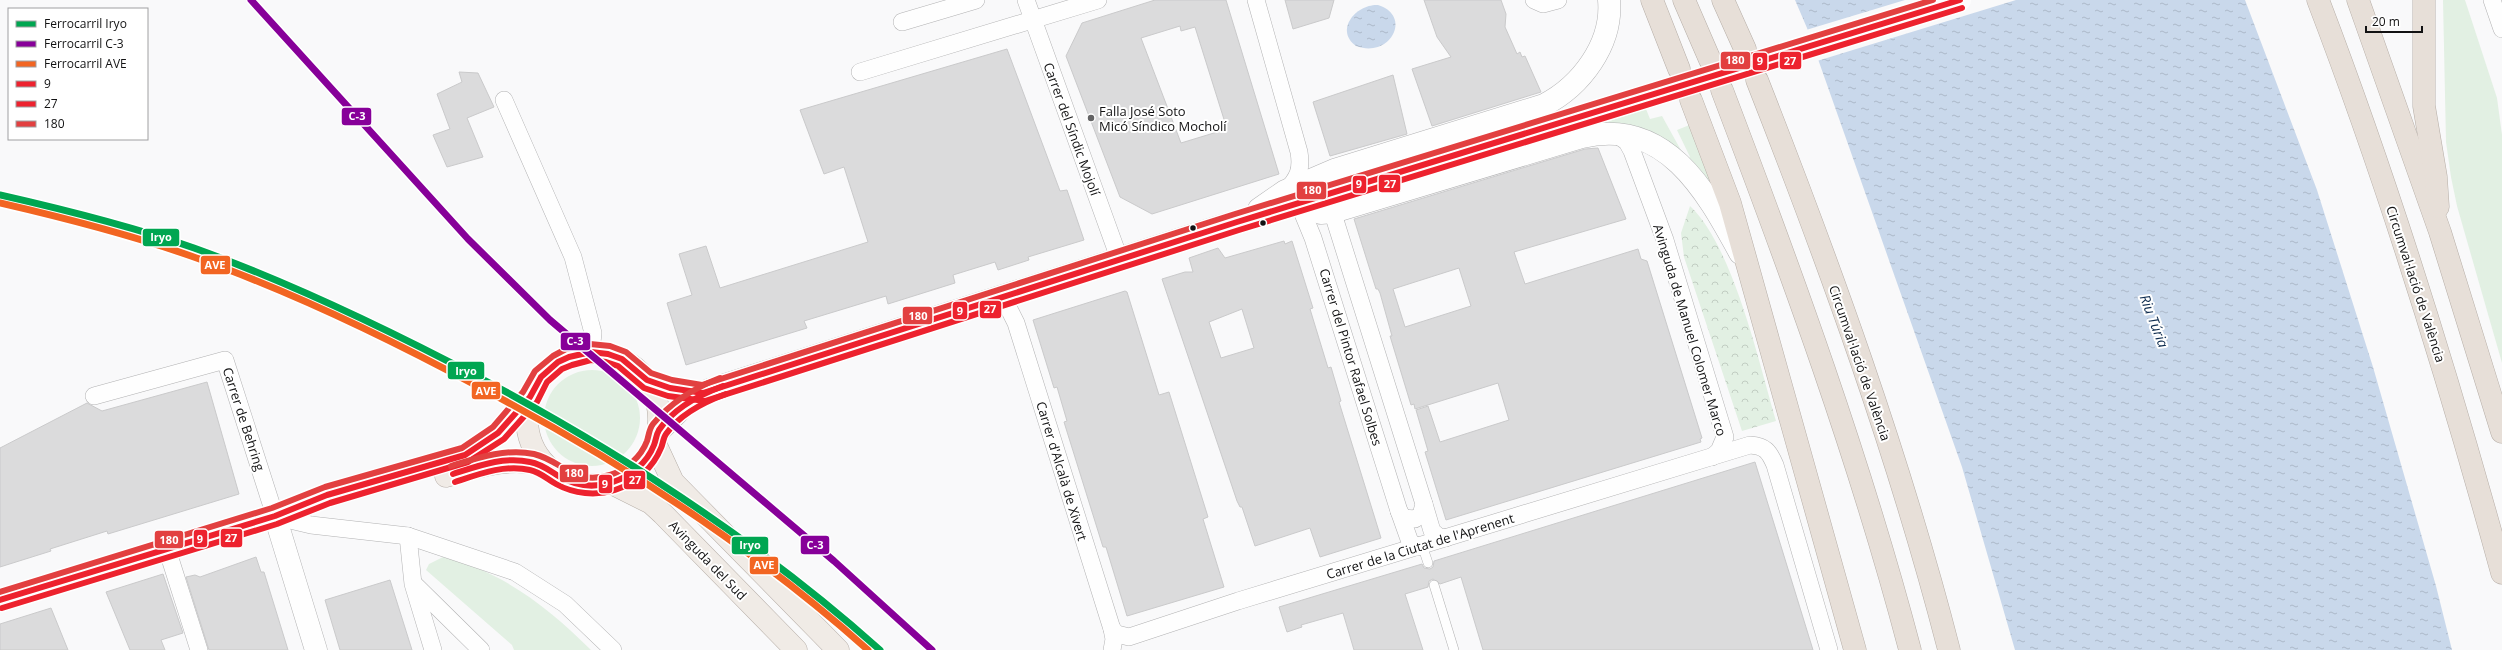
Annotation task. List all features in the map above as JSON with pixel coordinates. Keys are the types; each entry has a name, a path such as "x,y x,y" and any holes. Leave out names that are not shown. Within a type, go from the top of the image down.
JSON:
{"highway":[{"path":"1652,0 1679,69"},
{"path":"1684,0 1710,60"},
{"path":"1723,0 1745,49"},
{"name":"Circumval·lació de València","path":"2318,0 2378,167 2423,301 2468,451 2502,573"},
{"path":"2358,0 2440,232 2502,432"},
{"path":"2424,0 2424,106 2436,177 2440,232"},
{"name":"Circumval·lació de València","path":"1757,80 1802,195 1876,406 1949,650"},
{"path":"1722,90 1767,207 1841,418 1910,650"},
{"path":"1690,100 1730,203 1855,650"}],"main road":[{"path":"282,518 327,495 465,455 498,433 530,397 541,377 558,362 569,357 591,352 608,354 622,359 636,368 647,380 658,405 656,437 642,464 633,472 611,483 593,486 575,483 559,476 545,465 534,450 528,433 526,415 530,397"},
{"path":"656,437 673,482 838,650"},
{"path":"0,600 167,549 493,463 527,461 545,465"},
{"name":"Avinguda del Sud","path":"611,483 651,503 664,514 796,650"}],"street":[{"path":"902,22 976,0"},
{"name":"Carrer del Síndic Mojolí","path":"1026,0 1119,258"},
{"path":"860,72 1098,0"},
{"path":"1256,0 1299,152 1300,169 1292,197"},
{"path":"1534,0 1543,4 1558,0"},
{"path":"656,437 684,406 703,393 1002,295 1243,220 1292,197 1334,170 1544,105 1569,90 1601,47 1606,29 1609,0"},
{"path":"1292,197 1321,213 1330,204 1648,96 1960,0"},
{"path":"2492,0 2502,29"},
{"path":"504,100 573,257 593,333 591,352"},
{"path":"1330,204 1568,140 1595,134 1616,134 1644,140 1662,148 1678,160 1708,199 1748,267"},
{"name":"Avinguda de Manuel Colomer Marco","path":"1616,134 1627,142 1632,151 1665,240 1725,437 1720,451 1712,456"},
{"name":"Carrer del Pintor Rafael Solbes","path":"1292,197 1313,238 1410,542 1428,541 1424,504 1330,204"},
{"name":"Carrer d'Alcalà de Xivert","path":"1002,295 1016,323 1112,629 1114,639 1112,650"},
{"name":"Carrer de Behring","path":"94,396 225,360 282,518"},
{"path":"647,380 670,388 703,393"},
{"name":"Avinguda de Manuel Colomer Marco","path":"1712,456 1750,445 1761,446 1769,452 1830,650"},
{"name":"Carrer de la Ciutat de l'Aprenent","path":"1112,650 1129,637 1428,541 1712,456"},
{"path":"1399,511 1403,518 1415,519 1421,515 1424,504"},
{"path":"316,650 282,518 311,526 408,536 515,572 565,604 613,650"},
{"path":"408,536 413,584 433,650"},
{"path":"167,549 199,650"},
{"path":"413,584 481,650"},
{"path":"1112,629 1117,634 1129,637"}],"lane":[{"path":"1428,541 1428,563"},
{"path":"1434,586 1454,650"}],"green space":[{"path":"2443,0 2465,0 2497,98 2502,135 2502,363 2457,206 2451,177 2446,142"},
{"path":"1646,109 1650,119 1662,116 1683,154 1579,131"},
{"path":"1692,124 1720,198 1687,160 1690,157 1677,130"},
{"path":"1690,206 1705,224 1719,248 1732,276 1753,338 1776,421 1742,431 1684,257 1681,233"},
{"path":"592,370 610,374 619,378 626,384 632,391 636,400 640,418 636,436 632,445 626,452 619,458 610,462 592,466 574,462 565,458 558,452 552,445 548,436 544,418 548,400 552,391 558,384 565,378 574,374"},
{"path":"443,557 465,563 485,572 523,593 558,620 591,650 514,650 512,645 426,570 429,564"}],"water":[{"name":"Riu Túria","path":"1795,0 2245,0 2317,190 2373,367 2436,586 2452,650 2015,650 1962,467 1807,28"},
{"path":"1378,5 1388,10 1394,18 1395,26 1393,34 1387,42 1379,47 1368,48 1356,46 1350,40 1347,33 1347,26 1350,19 1362,9"}],"pier":[{"path":"1905,0 2016,0 1817,61 1806,30"}],"building":[{"path":"1155,0 1226,0 1279,174 1152,214 1120,197 1066,56 1082,23","holes":["1180,26 1181,31 1195,27 1227,129 1181,143 1141,38"]},
{"path":"1285,0 1334,0 1329,18 1293,29"},
{"path":"1424,0 1501,0 1506,14 1505,27 1517,54 1520,52 1522,57 1525,56 1541,92 1432,126 1412,69 1451,57 1437,37"},
{"path":"1007,49 1060,191 1067,190 1084,240 1028,257 1029,260 998,270 995,262 953,275 955,283 888,304 886,296 804,321 807,328 686,365 667,303 692,295 679,254 706,246 720,288 868,242 844,167 824,174 800,110"},
{"path":"459,72 478,73 494,107 467,118 483,157 447,167 433,135 450,129 437,94 462,82"},
{"path":"1393,75 1407,134 1330,156 1313,102"},
{"path":"1598,148 1626,219 1514,252 1525,284 1638,249 1641,259 1647,261 1702,438 1700,439 1701,442 1446,520 1425,452 1428,451 1416,410 1428,406 1440,442 1509,420 1498,383 1415,409 1414,404 1411,405 1390,336 1392,336 1380,293 1378,289 1376,289 1354,219 1585,149","holes":["1459,268 1471,306 1405,327 1393,289"]},
{"path":"1284,241 1285,244 1292,241 1313,308 1310,309 1328,368 1331,367 1341,401 1339,402 1381,538 1320,557 1310,528 1255,546 1242,507 1240,507 1237,501 1162,279 1185,272 1193,272 1189,258 1218,248 1225,258","holes":["1242,309 1254,348 1221,358 1209,322"]},
{"path":"1125,291 1127,292 1159,395 1169,392 1208,517 1203,519 1224,587 1127,616 1106,547 1103,547 1064,422 1067,421 1057,387 1054,388 1033,320"},
{"path":"207,382 239,494 108,534 107,531 0,567 0,448 87,403 102,411"},
{"path":"1755,462 1813,650 1483,650 1461,577 1440,584 1433,579 1429,581 1428,587 1405,594 1423,650 1354,650 1343,613 1301,625 1302,627 1287,632 1279,607 1422,564 1424,568 1430,569 1433,567 1434,561"},
{"path":"256,557 261,572 264,572 288,650 209,650 186,577 195,575 200,577"},
{"path":"163,574 183,633 161,640 165,650 130,650 106,592"},
{"path":"390,580 412,650 340,650 325,600"},
{"path":"51,608 68,650 0,650 0,624"}],"rail line":[{"name":"C-3","path":"251,0 468,239 550,320 834,561 932,650"},
{"name":"Iryo","path":"0,195 98,219 194,248 231,262 305,292 482,379 588,438 689,502 787,573 834,610 880,650"},
{"name":"AVE","path":"0,203 120,234 191,256 265,284 302,300 444,368 582,444 682,506 777,575 868,650"}],"transit line":[{"name":"180","path":"0,592 272,508 325,487 462,448 493,427 523,392 535,371 553,356 566,349 590,344 610,346 626,352 651,373 672,380 702,385 1235,214 1933,0"},
{"name":"9","path":"0,600 275,516 327,495 465,455 498,433 530,397 541,377 558,362 569,357 591,352 608,354 622,359 647,380 670,388 703,393 1237,222 1960,0"},
{"name":"27","path":"2,608 277,524 330,503 468,462 504,439 537,402 547,382 562,369 572,365 591,360 606,362 618,366 644,388 668,396 705,401 1239,230 1962,8"},
{"name":"180","path":"451,466 502,453 523,452 544,457 577,475 597,478 610,475 622,470 637,457 647,441 652,426 667,409 692,391 720,378"},
{"name":"9","path":"453,474 491,463 520,460 538,464 566,480 579,484 599,485 613,482 626,476 643,463 651,452 659,430 679,409 696,398 723,386"},
{"name":"27","path":"455,482 492,471 521,468 537,472 556,484 578,492 600,493 615,490 623,487 643,474 658,455 665,436 678,420 701,405 726,394"}],"place":[{"name":"Falla José Soto Micó Síndico Mocholí","path":"1091,118"}]}
